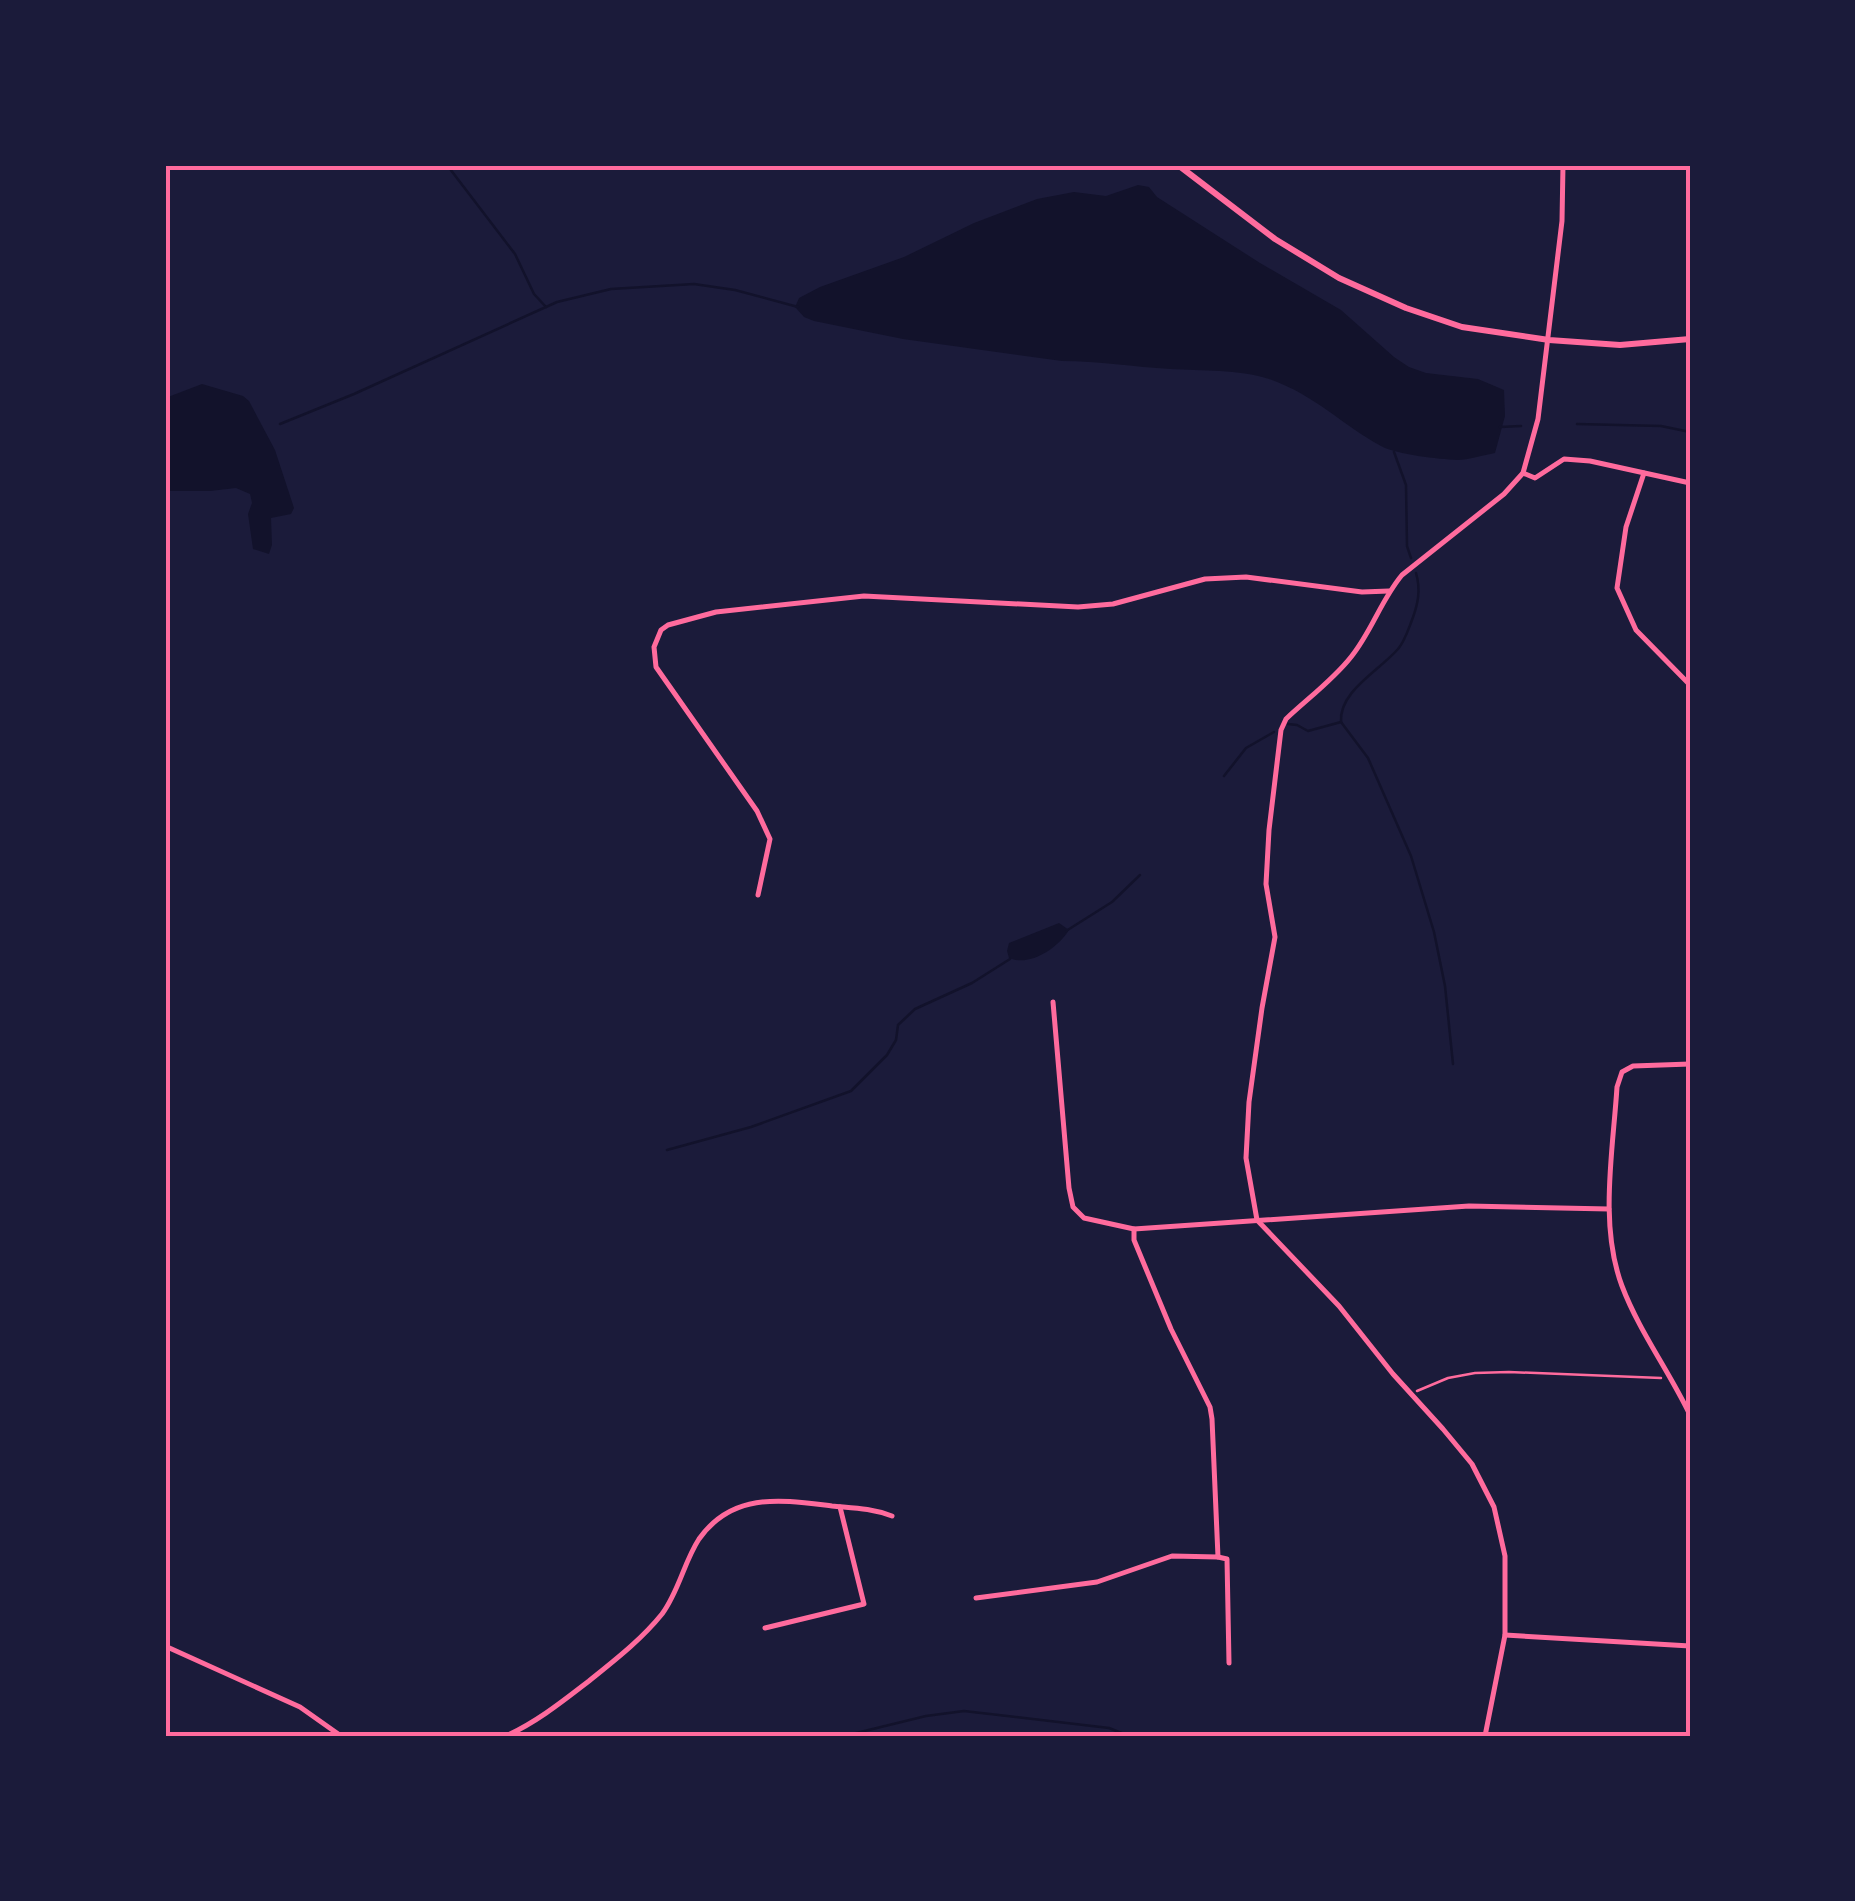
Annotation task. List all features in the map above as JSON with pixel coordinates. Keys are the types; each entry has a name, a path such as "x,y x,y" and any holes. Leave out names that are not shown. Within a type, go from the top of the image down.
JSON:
{"street":[{"path":"1178,165 1275,240 1340,278 1406,308 1462,327 1548,340 1620,345 1690,339"},
{"path":"1485,1736 1506,1634 1504,1556 1494,1507 1472,1464 1339,1306 1257,1220 1246,1158 1249,1102 1275,937 1266,884 1281,730 1286,719 1349,661 1402,575 1504,494 1523,474 1538,419 1562,220 1563,165"},
{"path":"1523,474 1535,478 1564,458 1690,483"},
{"path":"1644,473 1626,527 1617,588 1636,630 1690,685"},
{"path":"758,896 770,839 756,811 656,666 654,647 660,630 668,626 716,612 864,596 1096,606 1206,579 1246,577 1362,592 1389,591"},
{"path":"1052,1002 1069,1188 1073,1207 1084,1218 1134,1229 1469,1206 1609,1209"},
{"path":"1690,1064 1633,1066 1622,1072 1617,1088 1609,1209 1621,1284 1690,1415"},
{"path":"1134,1229 1134,1240 1171,1329 1210,1407 1218,1557"},
{"path":"506,1736 560,1704 650,1628 666,1609 697,1542 722,1516 754,1502 774,1499 864,1508 892,1516"},
{"path":"766,1628 864,1604 840,1507"},
{"path":"976,1598 1097,1582 1172,1556 1227,1558 1229,1663"},
{"path":"1506,1634 1690,1646"},
{"path":"165,1646 300,1707 340,1736"}],"path":[{"path":"1411,1393 1459,1375 1527,1372 1671,1378"}],"shaded area":[{"path":"1138,185 1149,187 1157,197 1260,263 1341,310 1409,367 1478,379 1504,390 1505,416 1495,453 1457,460 1388,449 1300,393 1257,376 1062,361 903,339 814,321 795,307 799,298 820,287 904,257 974,223 1037,199 1074,192 1106,196"},
{"path":"202,384 249,401 275,450 294,508 291,514 271,518 269,554 253,549 248,514 250,494 236,488 165,491 165,395"},
{"path":"1059,923 1069,930 1051,949 1026,960 1009,958 1009,943"}],"waterway":[{"path":"447,165 515,254 534,294 546,307"},
{"path":"280,424 557,302 611,289 694,284 798,307"},
{"path":"1577,424 1661,426 1690,432"},
{"path":"1500,427 1521,426"},
{"path":"1394,452 1406,485 1407,546 1411,558"},
{"path":"1288,724 1308,731 1341,722 1342,711 1353,691 1404,639 1417,603 1416,573"},
{"path":"1341,722 1368,758 1411,856 1434,932 1445,986 1453,1064"},
{"path":"1224,776 1246,748 1274,732"},
{"path":"1066,931 1112,902 1140,875"},
{"path":"667,1150 751,1127 851,1091 887,1055 896,1040 898,1025 915,1009 972,983 1010,959"},
{"path":"844,1736 964,1711 1109,1728 1129,1736"}]}
